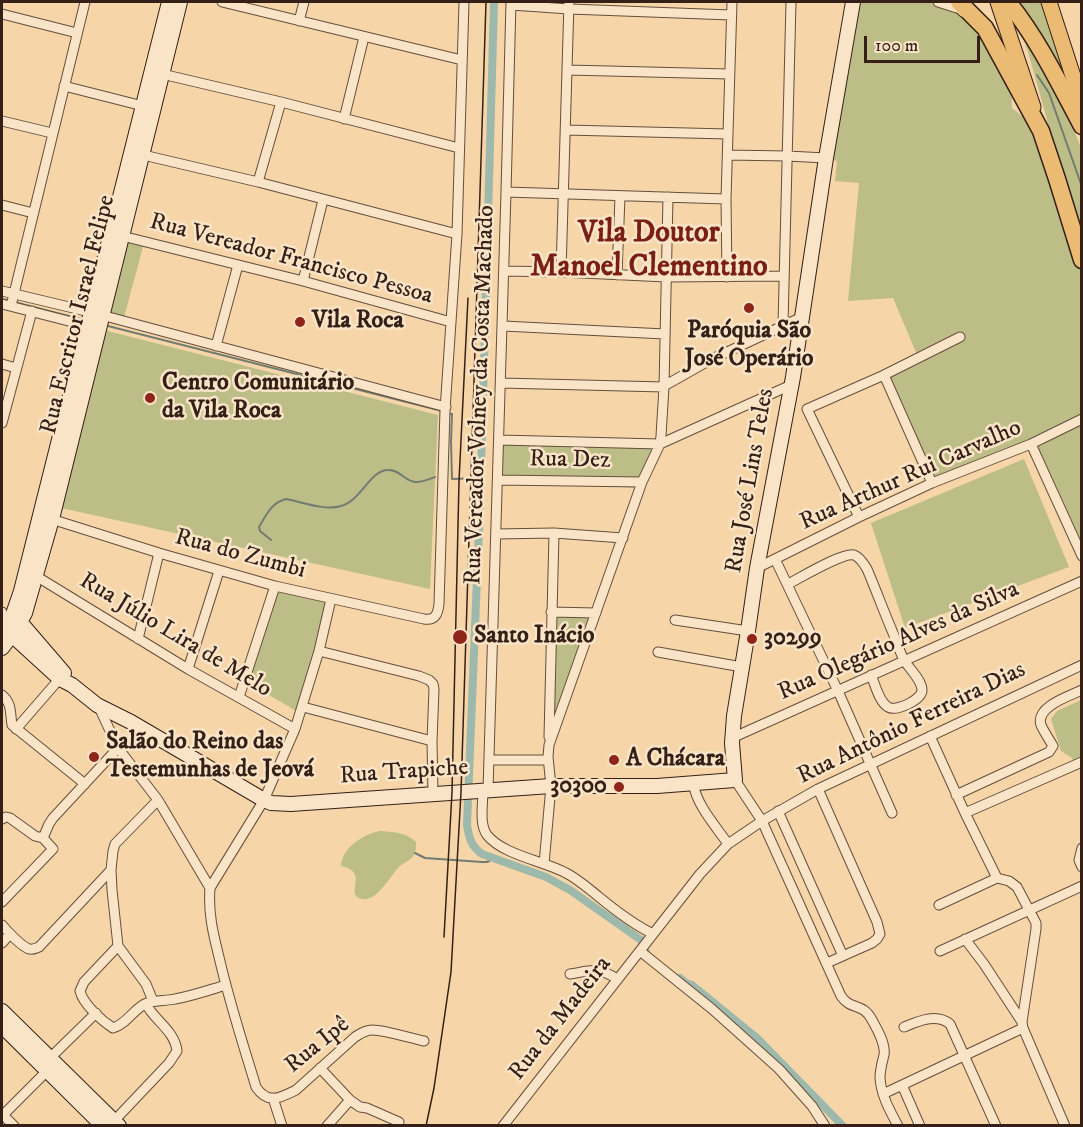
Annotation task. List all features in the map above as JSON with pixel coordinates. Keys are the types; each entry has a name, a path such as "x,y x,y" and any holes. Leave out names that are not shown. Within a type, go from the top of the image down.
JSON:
{"highway":[{"path":"959,2 985,28 1041,131 1082,260"},
{"path":"1008,2 1023,20 1041,50 1082,126"}],"main road":[{"path":"998,2 1041,131"},
{"path":"1049,2 1082,104"}],"street":[{"path":"10,300 85,2"},
{"name":"Rua Escritor Israel Felipe","path":"94,321 122,236 143,106 169,2"},
{"name":"Rua Escritor Israel Felipe","path":"8,622 29,603 46,517 136,153 162,74 180,2"},
{"path":"222,2 462,60"},
{"path":"299,21 304,2"},
{"path":"2,291 10,300 32,311 216,346 445,411 457,234 464,2"},
{"path":"727,277 726,199 732,2"},
{"path":"783,325 791,2"},
{"name":"Rua José Lins Teles","path":"853,2 791,385 757,568 732,738 735,780 762,821 844,1002 861,1007 873,1022 884,1050 880,1076 883,1094"},
{"path":"938,2 960,9 970,18 1011,75"},
{"path":"511,3 731,15"},
{"name":"Rua Vereador Volney da Costa Machado","path":"511,3 489,760 478,791 485,833 494,843 566,873 651,935"},
{"path":"561,272 569,5"},
{"path":"2,14 77,33"},
{"path":"344,119 364,37"},
{"path":"568,70 729,74"},
{"path":"162,74 459,148"},
{"path":"64,86 143,106"},
{"path":"258,182 281,102"},
{"path":"2,121 52,133"},
{"path":"566,130 728,134"},
{"path":"136,153 457,234"},
{"path":"728,155 826,158"},
{"path":"506,192 726,199"},
{"path":"617,275 620,196"},
{"path":"549,745 642,482 660,444 664,386 668,197"},
{"path":"303,281 323,200"},
{"path":"2,205 33,213"},
{"name":"Rua Vereador Francisco Pessoa","path":"122,236 303,281 451,322"},
{"path":"216,346 238,265"},
{"path":"504,271 666,277 783,276"},
{"path":"10,300 94,321"},
{"path":"2,423 32,311"},
{"path":"501,383 664,386 710,360 802,317"},
{"path":"502,326 665,334"},
{"path":"859,517 807,409 884,375 960,337"},
{"path":"2,364 16,368"},
{"path":"884,375 932,483"},
{"path":"499,440 660,444 791,385"},
{"name":"Rua do Zumbi","path":"46,517 274,586 424,619 433,619 439,604 445,411"},
{"name":"Rua Arthur Rui Carvalho","path":"757,568 932,483 1031,444 1082,419"},
{"path":"1031,444 1082,556"},
{"name":"Rua Dez","path":"498,480 642,482"},
{"name":"Rua Escritor Israel Felipe","path":"8,622 46,517"},
{"path":"496,534 554,533 623,538"},
{"path":"544,864 551,786 548,760 554,533"},
{"path":"138,639 159,553"},
{"path":"788,584 836,559 850,555 860,558 867,569 904,660 922,688 920,697 896,709 891,709 882,700 871,675"},
{"path":"776,559 892,813"},
{"path":"188,669 219,571"},
{"name":"Rua Júlio Lira de Melo","path":"36,576 188,669 295,729"},
{"name":"Rua Olegário Alves da Silva","path":"732,738 1082,581"},
{"path":"239,697 274,586"},
{"path":"282,1125 273,1098 266,1098 256,1087 225,985 209,916 210,888 264,800 295,729 332,599"},
{"path":"551,612 596,613"},
{"path":"675,620 748,631"},
{"path":"2,648 8,622"},
{"name":"Rua Trapiche","path":"8,622 65,679 98,705 271,803 291,804 551,786 657,786 735,780"},
{"path":"319,651 418,676 433,684 435,695 432,741 433,794"},
{"path":"658,652 742,668"},
{"name":"Rua Antônio Ferreira Dias","path":"728,844 778,811 818,789 1082,665"},
{"path":"16,729 65,679"},
{"path":"956,795 1049,752 1053,746 1041,725 1042,713 1051,705 1082,690"},
{"path":"2,695 8,702 12,725 85,784"},
{"path":"98,705 118,748 158,800 210,888"},
{"path":"303,707 432,741"},
{"path":"930,736 964,813 997,878"},
{"path":"43,838 53,818 118,748"},
{"path":"489,760 548,760"},
{"path":"964,813 1082,762"},
{"path":"693,783 695,793 705,811 728,844"},
{"path":"818,789 880,929 877,939 827,963"},
{"path":"2,1026 49,1064 115,1124 174,1056 177,1051 176,1044 167,1029 152,1015 146,984 118,946 112,890 111,870 115,844 158,800"},
{"path":"778,811 843,956"},
{"path":"2,819 9,818 30,833 43,838 53,849 2,902"},
{"name":"Rua da Madeira","path":"503,1125 704,868 728,844"},
{"path":"1082,848 1079,860 1082,867"},
{"path":"2,925 28,949 39,947 111,870"},
{"path":"939,905 997,878 1013,883 1017,887 1034,919 1036,929 1022,1025"},
{"path":"940,951 1082,886"},
{"path":"2,943 10,934"},
{"path":"965,939 984,964 1022,1025 1065,1125"},
{"path":"118,946 81,987 80,995 110,1026 116,1027 132,1013 149,1003 178,999 225,985"},
{"path":"640,950 712,1009 779,1069 812,1106 825,1125"},
{"path":"570,974 602,970 617,979"},
{"path":"2,1011 49,1064"},
{"path":"14,1125 2,1114 96,1013"},
{"path":"904,1027 927,1018 947,1021 950,1024 996,1125"},
{"path":"898,1125 883,1094 1022,1025"},
{"name":"Rua Ipê","path":"273,1098 296,1090 363,1032 371,1029 424,1041"},
{"path":"320,1068 350,1100 360,1107 399,1122"},
{"path":"902,1085 920,1125"},
{"path":"327,1125 350,1100"}],"green space":[{"path":"853,2 928,2 954,11 959,2 1011,75 1012,108 1041,131 1081,260 1081,419 932,483 885,376 918,357 893,298 848,301 859,183 835,181 837,161 826,158"},
{"path":"1010,2 1043,3 1067,86 1072,125 1081,148 1081,240 1028,52"},
{"path":"121,238 144,243 123,321 100,315"},
{"path":"104,330 438,415 430,589 61,508"},
{"path":"1081,423 1081,546 1036,446"},
{"path":"500,442 658,446 639,488 500,481"},
{"path":"1024,459 1069,567 905,628 871,523"},
{"path":"271,585 328,600 298,712 240,678"},
{"path":"552,613 595,614 554,725"},
{"path":"1081,700 1081,759 1073,762 1072,758 1061,751 1051,719 1057,711"},
{"path":"380,831 408,836 416,842 415,852 399,867 378,893 368,899 362,899 355,893 354,873 341,866 342,859 354,843 367,835"}],"waterway":[{"path":"494,2 480,504 467,825 471,841 482,854 546,877 570,890 641,940 646,952"},
{"path":"1037,75 1049,93 1082,187"},
{"path":"2,299 9,301"},
{"path":"14,302 84,320"},
{"path":"104,325 442,411"},
{"path":"447,413 452,414 452,479 481,478"},
{"path":"271,540 260,531 259,527 270,510 277,503 286,499 321,507 341,506 355,498 382,471 392,470 413,482 422,482 435,477"},
{"path":"415,853 425,858 482,862 495,858"},
{"path":"680,978 692,985 757,1038 843,1126"}],"tram line":[{"path":"426,1126 434,1088 451,972 461,792 486,2"},
{"path":"444,937 452,792 459,481 468,298"}],"place":[{"name":"Paróquia São José Operário","path":"749,308"},
{"name":"Vila Roca","path":"300,322"},
{"name":"Centro Comunitário da Vila Roca","path":"150,398"},
{"name":"Santo Inácio","path":"460,637"},
{"name":"30299","path":"752,639"},
{"name":"Salão do Reino das Testemunhas de Jeová","path":"94,757"},
{"name":"A Chácara","path":"614,760"},
{"name":"30300","path":"619,787"}],"district":[{"name":"Vila Doutor Manoel Clementino","path":"649,252"}]}
